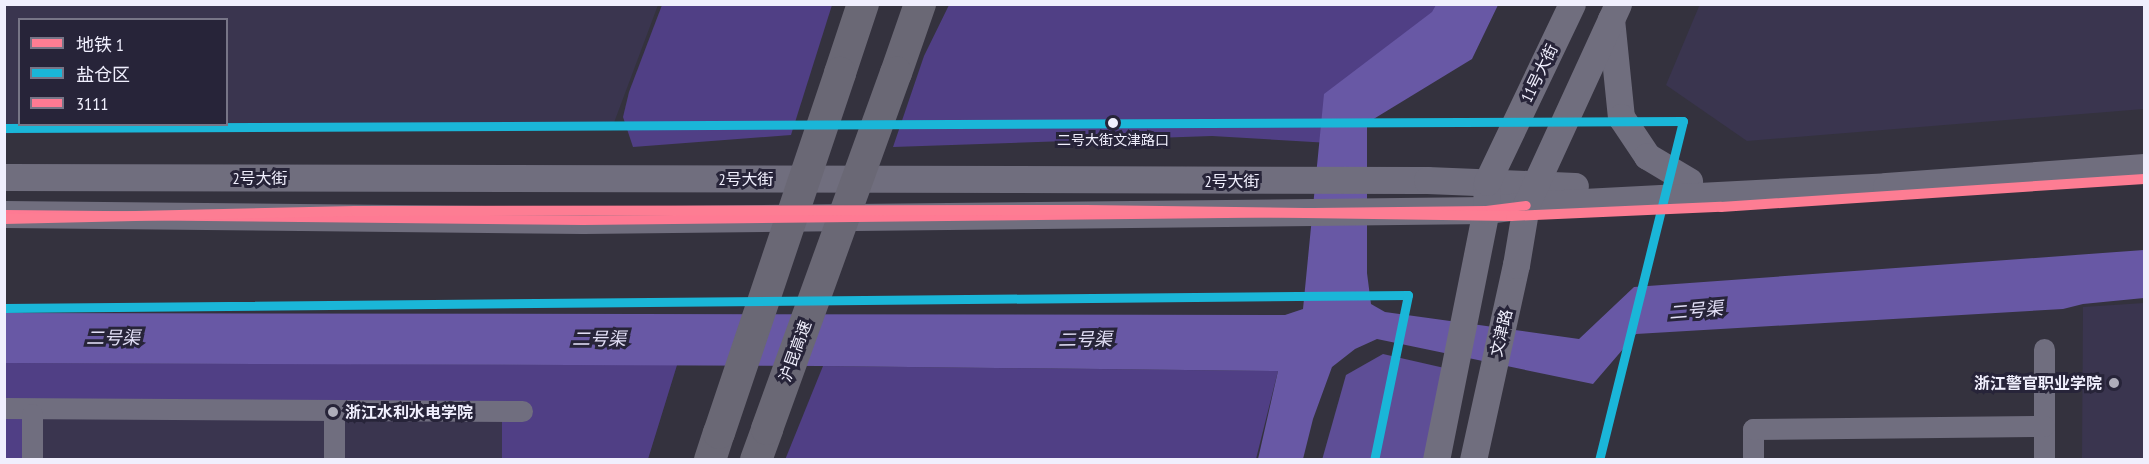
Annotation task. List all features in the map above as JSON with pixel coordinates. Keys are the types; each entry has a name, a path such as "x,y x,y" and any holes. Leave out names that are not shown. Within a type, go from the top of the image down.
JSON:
{"highway":[{"path":"714,446 863,4"},
{"name":"沪昆高速","path":"756,459 921,4"}],"main road":[{"name":"11号大街","path":"1486,210 1487,182 1572,4"},
{"path":"1615,12 1621,117 1647,156 1689,181"},
{"path":"1530,195 1615,12"},
{"path":"1530,195 1611,186 2145,149"},
{"path":"1530,195 1875,187 2145,167"},
{"name":"2号大街","path":"4,177 1392,180 1487,182 1530,195"},
{"name":"2号大街","path":"4,214 583,220 1486,210 1530,195"},
{"name":"文津路","path":"1473,459 1530,195"},
{"path":"1436,459 1486,210"}],"street":[{"path":"2044,349 2044,459"},
{"path":"4,408 522,411"},
{"path":"334,410 334,459"},
{"path":"32,414 32,459"},
{"path":"1753,459 1753,429 2044,426"}],"shaded area":[{"path":"1700,4 2144,5 2144,109 1747,141 1666,85"},
{"path":"4,5 658,5 612,128 159,126 5,134"},
{"path":"662,5 832,5 791,135 633,147 623,117 629,92"},
{"path":"949,5 1476,5 1330,143 1212,136 893,147 924,56"},
{"name":"浙江警官职业学院","path":"2144,303 2144,459 2082,459 2083,307"},
{"path":"1383,354 1462,372 1440,459 1322,460 1346,375"},
{"name":"浙江水利水电学院","path":"5,363 677,365 648,459 5,460"},
{"name":"浙江水利水电学院","path":"5,363 677,365 648,459 502,459 502,411 32,407 32,459 5,460"},
{"path":"823,366 1278,371 1256,459 785,460"}],"water":[{"name":"二号渠","path":"1436,5 1498,5 1472,59 1367,123 1367,273 1371,304 1385,312 1579,339 1634,287 2144,250 2144,298 2083,304 2063,309 1636,334 1593,384 1377,339 1355,349 1332,367 1313,419 1303,459 1258,459 1278,371 823,366 5,363 5,313 1285,315 1303,309 1324,94 1432,12"}],"metro line":[{"name":"1","path":"4,219 355,211 1086,210 1511,216 1721,207 2144,179"}],"transit line":[{"name":"盐仓区","path":"4,128 1683,121 1599,460"},
{"name":"3111","path":"4,214 583,220 1486,210 1526,205"},
{"name":"盐仓区","path":"4,308 1408,295 1374,460"}],"place":[{"name":"二号大街文津路口","path":"1113,123"},
{"name":"浙江警官职业学院","path":"2114,383"},
{"name":"浙江水利水电学院","path":"333,412"}]}
